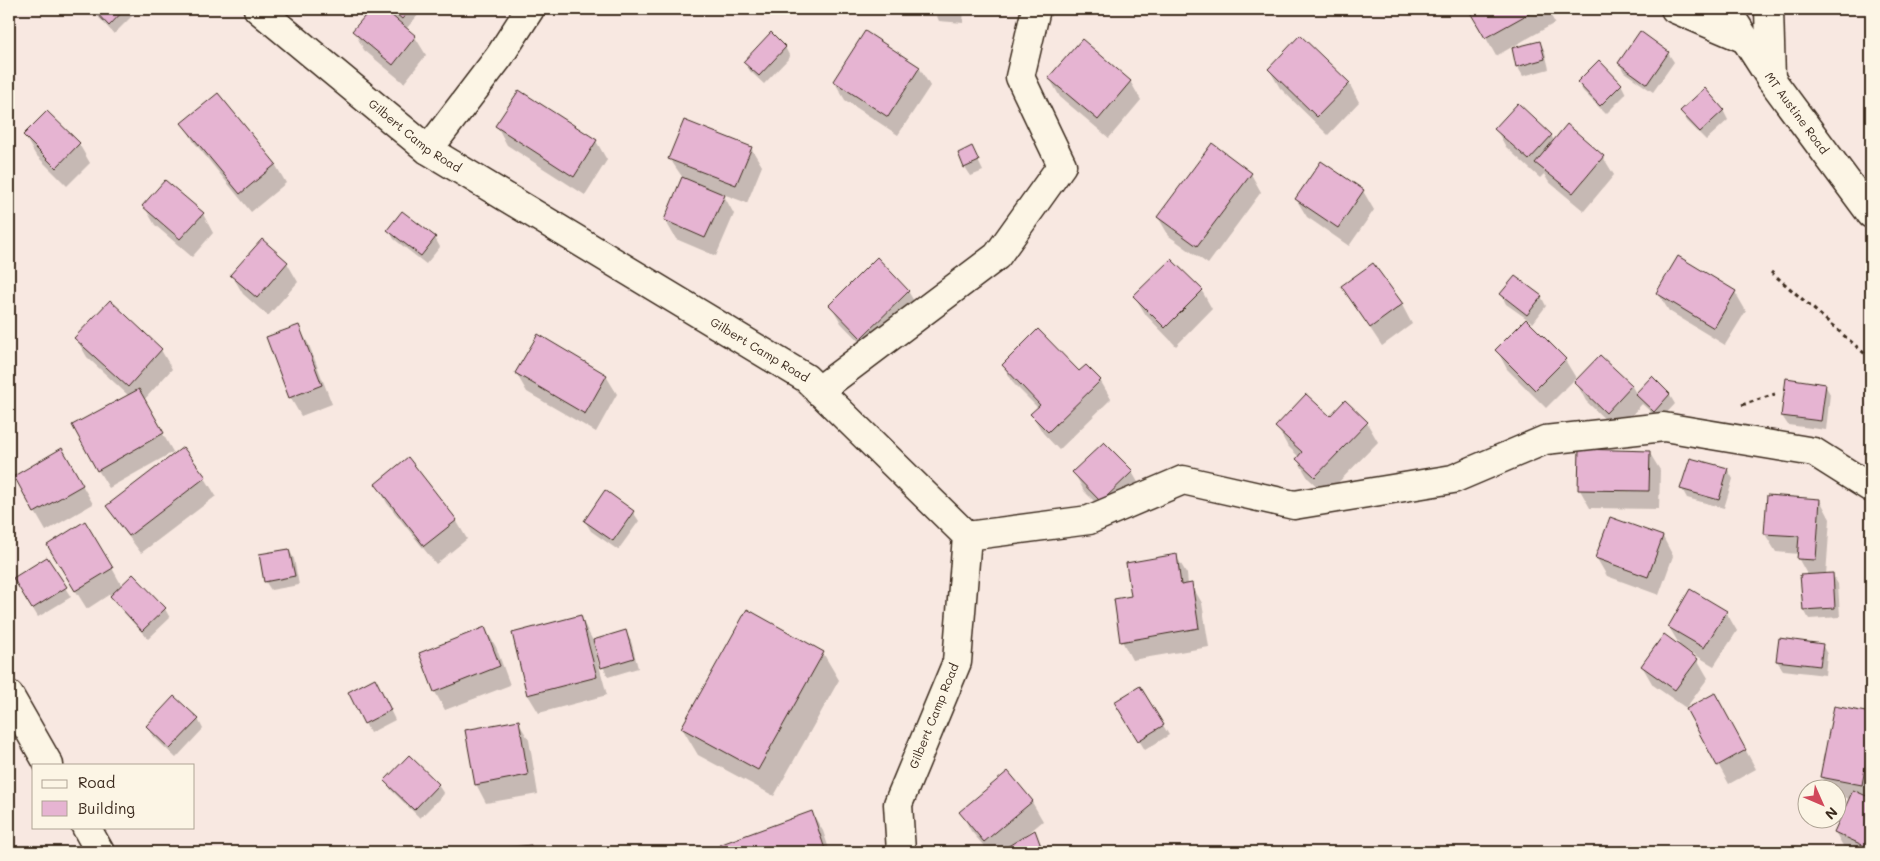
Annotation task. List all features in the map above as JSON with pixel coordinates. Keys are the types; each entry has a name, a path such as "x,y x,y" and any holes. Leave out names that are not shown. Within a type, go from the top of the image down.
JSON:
{"street":[{"name":"Gilbert Camp Road","path":"258,9 428,150 806,378 967,536 957,662 898,804 901,852"},
{"path":"428,150 499,57 530,9"},
{"path":"818,391 997,256 1062,166 1020,77 1036,9"},
{"path":"1675,9 1745,39"},
{"name":"MT Austine Road","path":"1726,9 1771,79 1871,214"},
{"path":"1769,9 1771,79"},
{"path":"967,536 1089,520 1183,480 1294,505 1453,479 1545,440 1664,427 1814,452 1871,488"},
{"path":"9,695 48,764"},
{"path":"87,828 100,852"}],"path":[{"path":"1771,272 1871,359"}],"building":[{"path":"93,9 125,9 109,26"},
{"path":"371,9 384,9 416,36 393,65 352,31"},
{"path":"390,9 411,9 402,19"},
{"path":"932,9 958,9 958,14 932,12"},
{"path":"1468,9 1537,9 1485,38"},
{"path":"865,31 920,67 888,117 833,81"},
{"path":"1640,31 1669,52 1647,84 1618,63"},
{"path":"771,32 786,47 759,76 743,62"},
{"path":"1300,35 1350,83 1317,117 1268,69"},
{"path":"1082,39 1131,81 1098,120 1048,78"},
{"path":"1540,41 1545,59 1516,67 1512,48"},
{"path":"1599,60 1622,84 1600,106 1577,82"},
{"path":"1705,88 1724,110 1700,132 1680,111"},
{"path":"519,90 597,140 574,177 495,126"},
{"path":"218,93 276,164 240,194 181,123"},
{"path":"1518,103 1552,135 1529,160 1494,129"},
{"path":"47,111 80,143 56,168 23,135"},
{"path":"684,120 752,147 736,185 668,159"},
{"path":"1567,124 1604,156 1573,193 1535,163"},
{"path":"1212,143 1252,173 1197,246 1157,217"},
{"path":"972,146 979,161 964,168 958,153"},
{"path":"1321,161 1364,190 1338,228 1295,199"},
{"path":"682,177 725,195 705,238 664,220"},
{"path":"165,180 204,213 180,239 142,206"},
{"path":"402,211 436,237 421,256 387,230"},
{"path":"262,239 288,262 257,298 230,275"},
{"path":"1678,256 1736,291 1714,328 1656,293"},
{"path":"877,257 909,291 861,338 829,305"},
{"path":"1171,259 1203,290 1165,328 1133,296"},
{"path":"1373,263 1403,304 1370,328 1341,286"},
{"path":"1515,276 1542,296 1527,315 1500,294"},
{"path":"110,300 162,349 128,387 74,338"},
{"path":"1526,319 1566,359 1535,390 1495,350"},
{"path":"299,325 322,385 289,398 266,337"},
{"path":"1038,329 1079,371 1086,365 1101,380 1048,432 1030,414 1040,405 1002,365"},
{"path":"538,334 607,375 585,414 515,373"},
{"path":"1600,355 1632,385 1606,413 1574,382"},
{"path":"1652,376 1670,394 1654,412 1635,394"},
{"path":"1786,378 1826,384 1821,421 1781,416"},
{"path":"139,389 164,433 97,471 72,425"},
{"path":"1306,394 1330,416 1345,400 1368,422 1315,477 1296,459 1302,452 1275,427"},
{"path":"1104,442 1133,471 1101,502 1072,472"},
{"path":"183,447 206,477 129,536 106,506"},
{"path":"62,448 83,485 34,513 14,476"},
{"path":"1579,449 1650,451 1649,491 1578,490"},
{"path":"408,457 457,520 424,546 375,484"},
{"path":"1690,458 1728,468 1719,500 1680,489"},
{"path":"605,490 634,511 613,541 584,521"},
{"path":"1767,495 1820,499 1816,560 1797,559 1799,536 1764,534"},
{"path":"1610,517 1663,536 1648,577 1595,558"},
{"path":"85,521 113,568 75,591 47,545"},
{"path":"289,549 295,576 264,582 259,554"},
{"path":"1177,554 1181,585 1192,583 1199,628 1120,642 1114,599 1131,596 1126,563"},
{"path":"47,557 67,587 32,609 13,578"},
{"path":"1833,573 1835,608 1803,610 1800,575"},
{"path":"133,574 166,608 142,631 110,596"},
{"path":"1690,589 1727,611 1704,648 1668,627"},
{"path":"747,609 824,652 758,770 681,728"},
{"path":"581,615 597,677 527,695 512,633"},
{"path":"485,627 500,666 434,692 419,653"},
{"path":"626,630 634,658 601,668 593,640"},
{"path":"1664,634 1698,659 1675,690 1641,666"},
{"path":"1779,638 1823,644 1820,666 1776,661"},
{"path":"375,678 391,710 364,724 348,692"},
{"path":"1140,686 1164,725 1138,741 1114,702"},
{"path":"1715,693 1746,750 1717,766 1686,709"},
{"path":"174,696 199,719 170,749 146,726"},
{"path":"1834,706 1871,713 1871,735 1862,785 1848,782 1848,778 1820,777"},
{"path":"519,720 528,775 475,785 465,730"},
{"path":"409,755 439,784 414,810 384,781"},
{"path":"1008,771 1033,801 984,842 959,812"},
{"path":"1853,790 1871,798 1871,843 1869,848 1834,832 1836,828 1848,828 1848,801"},
{"path":"812,811 826,852 722,852 719,845"},
{"path":"1035,830 1043,852 1006,852 1005,848"},
{"path":"531,845 532,852 475,852 475,851"},
{"path":"1632,845 1655,852 1630,852"}]}
